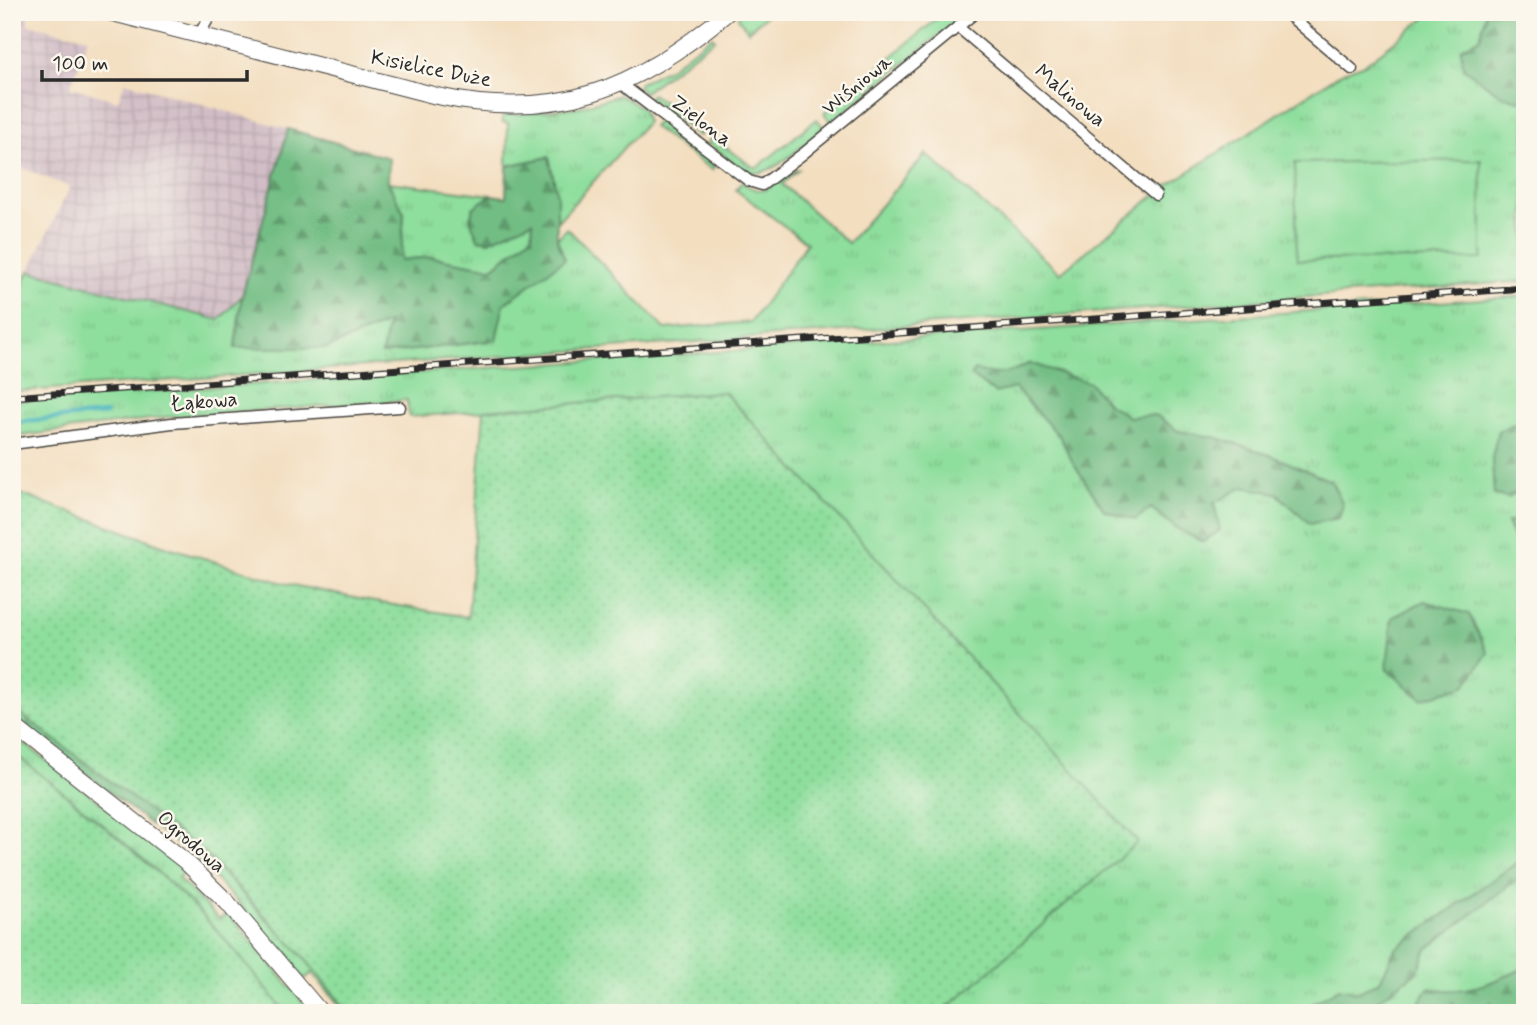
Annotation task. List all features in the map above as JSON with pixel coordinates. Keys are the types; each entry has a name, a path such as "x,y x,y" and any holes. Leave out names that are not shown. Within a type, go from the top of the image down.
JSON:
{"street":[{"name":"Kisielice Duże","path":"109,12 436,96 516,105 549,103 590,94 620,83 672,56 728,12"},
{"path":"200,35 212,12"},
{"name":"Wiśniowa","path":"762,185 976,12"},
{"path":"1285,12 1352,69"},
{"name":"Malinowa","path":"958,27 1156,195"},
{"name":"Zielona","path":"620,83 749,181 762,185"},
{"name":"Łąkowa","path":"12,444 172,423 400,407"},
{"name":"Ogrodowa","path":"12,725 185,861 227,902 321,1013"}],"shaded area":[{"path":"12,12 30,12 27,24 88,38 70,87 118,101 125,82 288,129 242,296 219,320 29,271 70,187 12,164"}],"green space":[{"path":"740,12 770,12 748,31 738,18"},
{"path":"945,12 968,12 831,122 824,113"},
{"path":"1433,12 1525,12 1525,281 12,392 12,307 29,271 219,320 242,296 235,348 327,348 388,323 382,354 504,304 564,259 557,239 567,228 665,329 751,322 807,243 736,190 742,182 752,188 766,189 798,170 782,184 848,243 926,154 1060,273 1165,187 1343,72 1365,64"},
{"path":"1486,12 1525,12 1525,102 1501,95 1463,68 1461,48 1480,38"},
{"path":"712,36 715,39 643,93 638,86 640,83 668,69"},
{"path":"652,94 704,131 699,136 648,98"},
{"path":"619,95 642,108 647,122 556,223 557,195 549,157 507,166 508,123 502,122 503,114 579,107"},
{"path":"817,119 824,128 777,166 766,171 747,171 707,143 712,137 753,167 758,167"},
{"path":"660,120 716,163 712,170 653,127"},
{"path":"288,129 389,158 388,182 404,213 401,260 432,257 492,268 532,236 533,221 489,241 478,239 470,219 473,208 491,195 506,197 507,166 549,157 557,195 557,239 565,259 504,304 496,340 382,354 388,323 327,348 235,348 242,296"},
{"path":"1481,160 1482,259 1297,260 1295,163"},
{"path":"388,182 491,195 473,208 470,219 489,241 533,220 532,236 492,268 432,257 400,260 404,213"},
{"path":"1525,296 1525,968 1490,983 1466,989 1428,989 1413,1013 941,1013 1137,842 724,392 409,417 407,400 167,417 12,437 12,401"},
{"path":"1030,363 1090,383 1107,403 1129,417 1156,415 1178,431 1218,438 1270,455 1331,481 1343,504 1339,518 1310,524 1276,493 1243,487 1214,503 1220,530 1203,542 1176,528 1151,508 1135,520 1104,510 1072,461 1060,437 1015,388 995,393 971,376 975,370 1003,373"},
{"path":"724,392 1138,842 941,1013 349,1013 302,955 205,853 12,707 12,491 162,545 283,583 369,601 468,617 484,410"},
{"path":"1522,420 1525,427 1525,480 1520,489 1509,498 1494,495 1492,458 1498,431"},
{"path":"1525,521 1525,566 1507,522"},
{"path":"1424,601 1469,614 1488,653 1465,686 1421,699 1387,669 1392,618"},
{"path":"12,707 191,842 180,847 12,717"},
{"path":"12,734 186,869 178,878 219,919 228,913 312,1013 286,1013 222,936 180,893 119,838 12,752"},
{"path":"12,752 119,838 180,893 222,936 286,1013 12,1013"},
{"path":"196,846 302,955 349,1013 346,1013 312,973 305,979 247,912 194,857 192,854"},
{"path":"1525,857 1525,873 1427,949 1418,971 1367,1008 1366,1013 1297,1013 1339,988 1359,992 1380,981 1395,949"},
{"path":"1525,968 1525,1013 1413,1013 1428,988 1466,989 1490,983"}],"waterway":[{"path":"12,422 106,414"}],"railway":[{"path":"12,397 1525,288"}]}
